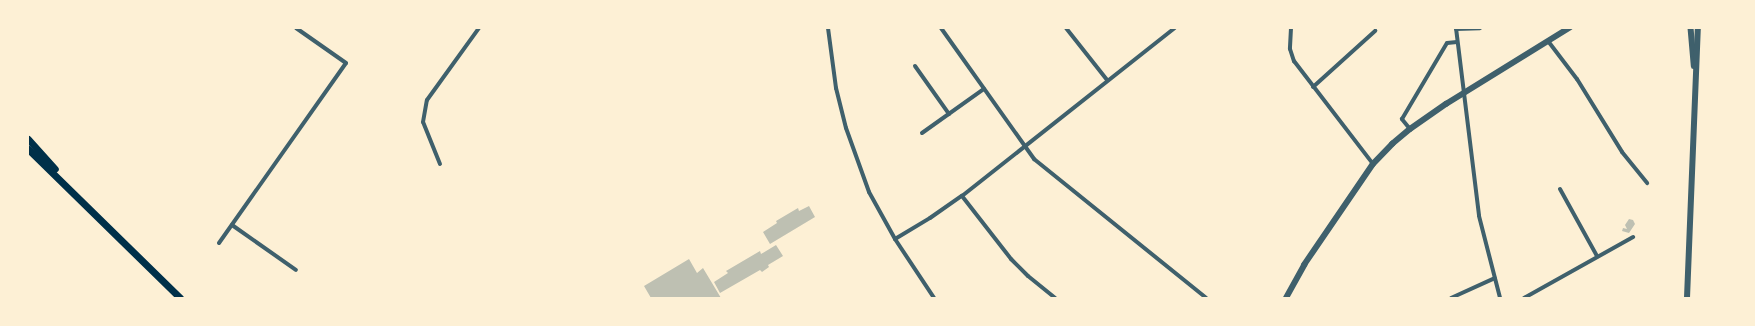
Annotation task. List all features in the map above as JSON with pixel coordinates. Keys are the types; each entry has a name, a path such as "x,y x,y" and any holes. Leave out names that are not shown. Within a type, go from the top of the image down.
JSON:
{"highway":[{"path":"28,138 89,209"},
{"path":"28,149 180,298"}],"street":[{"path":"219,243 346,63 296,28"},
{"path":"440,164 423,122 427,100 479,28"},
{"path":"828,28 836,88 846,128 869,192 895,239 934,298"},
{"path":"941,28 1034,159 1206,298"},
{"path":"1066,28 1107,80"},
{"path":"895,239 930,218 962,196 1174,28"},
{"path":"1291,28 1290,49 1294,62 1373,164"},
{"path":"1480,28 1456,29 1480,216 1500,298"},
{"path":"1286,298 1304,265 1373,164 1392,144 1410,128 1568,28"},
{"path":"1691,28 1696,93"},
{"path":"1687,298 1699,28"},
{"path":"1313,87 1375,31"},
{"path":"1548,41 1577,79 1622,152 1646,183"},
{"path":"1410,128 1402,119 1447,43 1457,42"},
{"path":"915,66 949,114"},
{"path":"922,133 984,89"},
{"path":"1560,188 1597,256"},
{"path":"962,196 1011,259 1054,298"},
{"path":"232,225 296,270"},
{"path":"1524,298 1633,237"},
{"path":"1451,298 1495,278"}],"building":[{"path":"809,206 815,217 770,244 763,232 777,223 776,221 798,208 799,211"},
{"path":"1629,219 1633,220 1635,224 1629,233 1622,231 1623,228 1627,229 1625,225"},
{"path":"776,245 783,256 768,265 769,267 762,272 760,270 720,293 714,282 728,273 726,271 760,251 761,254"},
{"path":"689,259 697,273 703,268 721,298 651,298 644,286"}]}
